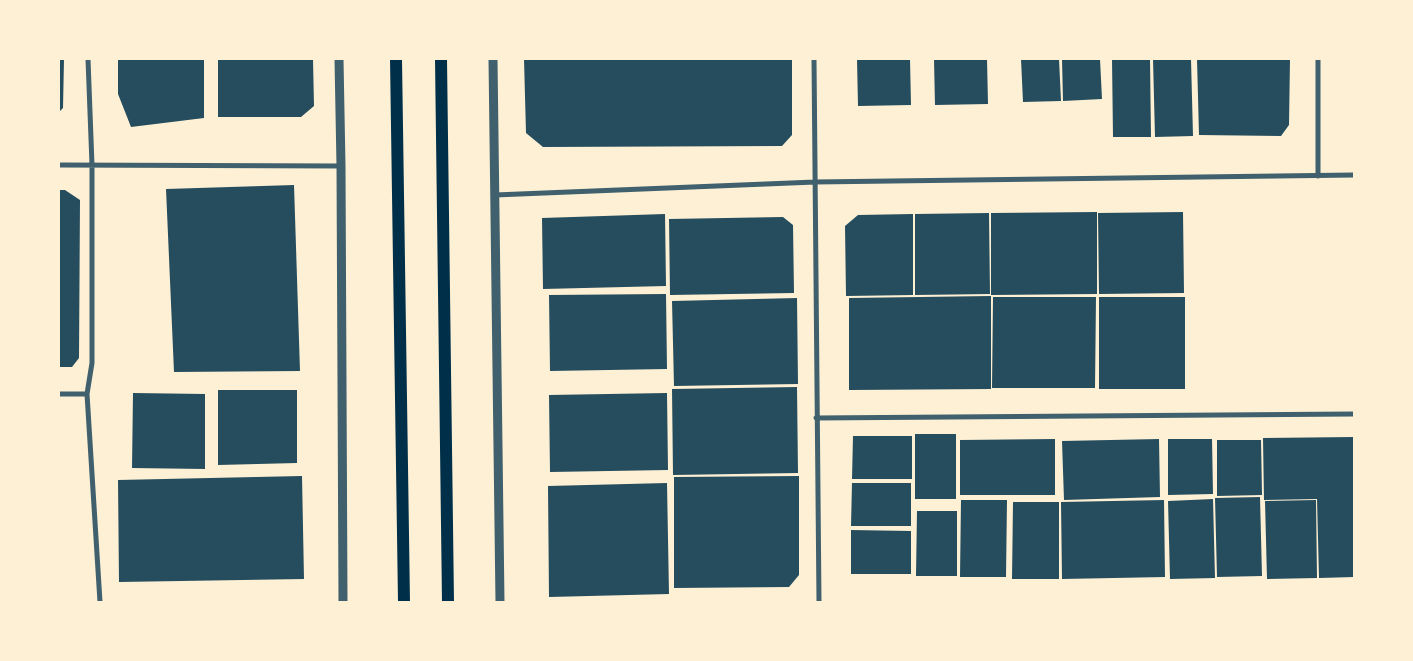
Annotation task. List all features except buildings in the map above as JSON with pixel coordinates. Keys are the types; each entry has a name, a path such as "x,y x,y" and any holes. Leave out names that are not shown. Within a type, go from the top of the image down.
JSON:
{"main road":[{"path":"396,59 404,602"},
{"path":"441,59 448,602"}],"street":[{"path":"88,59 92,165 92,362 87,394 100,602"},
{"path":"339,59 343,602"},
{"path":"493,59 500,602"},
{"path":"814,59 819,602"},
{"path":"1318,59 1318,176"},
{"path":"59,165 341,166"},
{"path":"494,195 815,182 1354,174"},
{"path":"59,394 87,394"},
{"path":"816,418 1354,414"}]}
